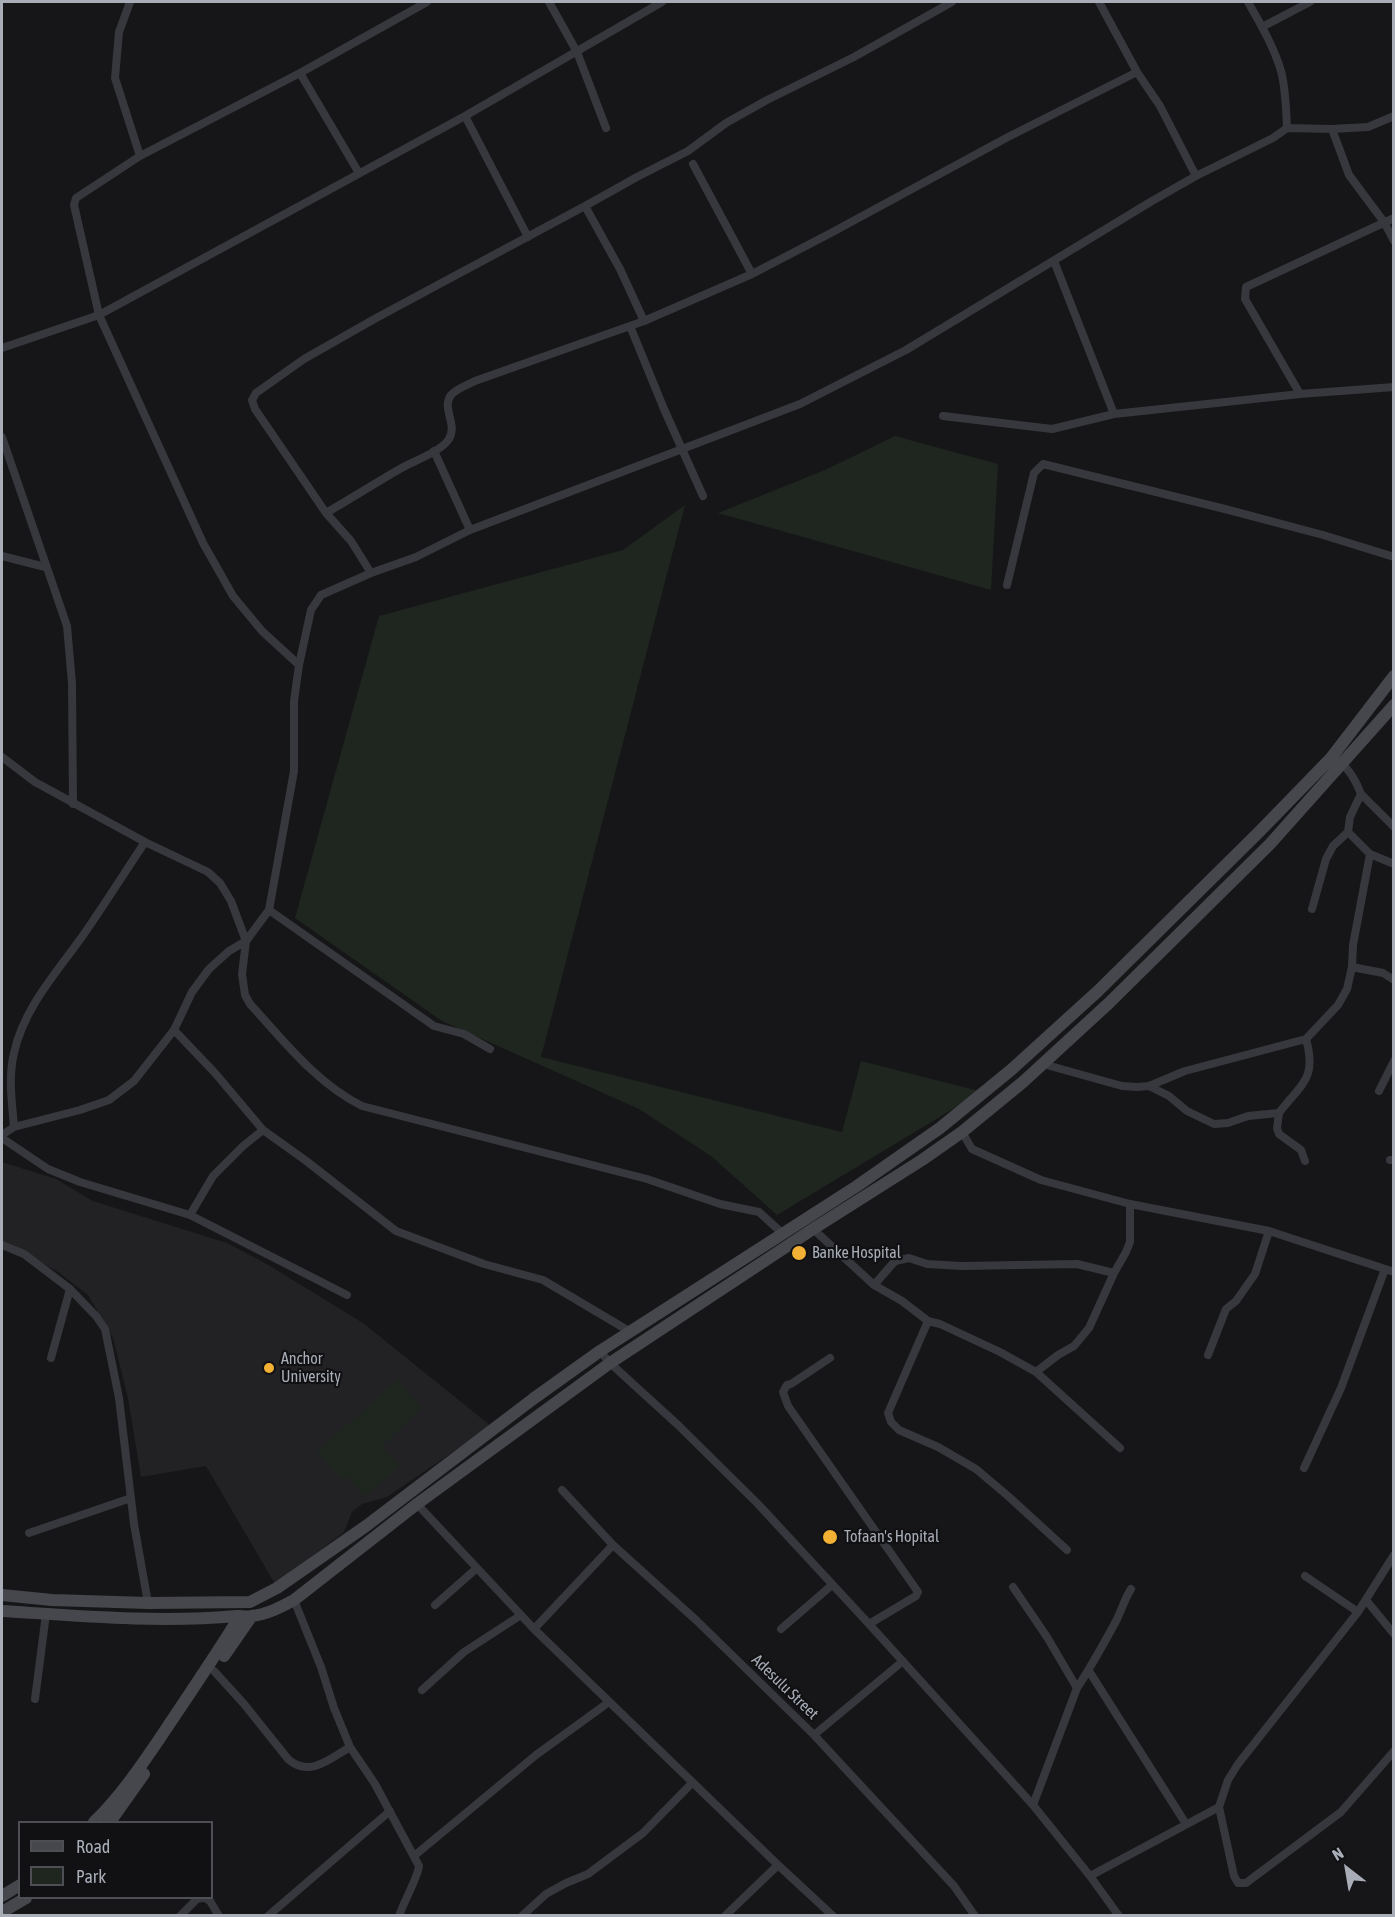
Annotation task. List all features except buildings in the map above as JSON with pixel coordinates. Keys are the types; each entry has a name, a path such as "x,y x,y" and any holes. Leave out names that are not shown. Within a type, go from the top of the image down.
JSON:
{"street":[{"path":"130,2 118,32 115,78 140,156"},
{"path":"299,665 262,631 233,596 203,543 99,315 74,205 76,198 140,156 300,73 427,2"},
{"path":"549,2 577,52 606,128"},
{"path":"2,348 99,315 465,116 662,2"},
{"path":"371,573 351,541 326,513 255,409 252,400 254,397 304,359 688,151 736,118 854,57 952,2"},
{"path":"1098,2 1137,72 1160,106 1196,176"},
{"path":"1248,2 1262,27 1280,70 1285,95 1287,128"},
{"path":"1262,27 1310,2"},
{"path":"326,513 444,445 452,434 453,426 447,403 456,390 475,381 644,321 752,274 999,142 1137,72"},
{"path":"300,73 359,173"},
{"path":"465,116 528,237"},
{"path":"347,1295 190,1215 69,1178 48,1169 2,1137 14,1127 109,1100 134,1082 174,1030 192,992 209,969 229,951 246,940 269,910 294,771 294,701 299,665 311,610 316,600 371,573 416,557 470,530 800,404 906,350 1196,176 1273,138 1287,128 1368,127 1394,116"},
{"path":"1332,129 1349,175 1384,222 1394,241"},
{"path":"693,164 752,274"},
{"path":"585,206 620,269 644,321"},
{"path":"1300,394 1245,299 1246,287 1394,218"},
{"path":"1054,261 1114,414"},
{"path":"630,326 703,496"},
{"path":"943,416 1052,429 1114,414 1300,394 1394,387"},
{"path":"2,439 67,626 72,683 73,804"},
{"path":"434,451 470,530"},
{"path":"1007,585 1034,473 1043,464 1226,509 1394,557"},
{"path":"2,556 45,567"},
{"path":"2,1596 148,1603 250,1602 277,1588 366,1526 600,1351 857,1186 940,1128 1011,1070 1098,991 1259,832 1330,758 1394,676"},
{"path":"2,1611 151,1620 223,1618 272,1611 294,1600 417,1504 610,1363 962,1132 1043,1064 1109,1004 1270,844 1394,705"},
{"path":"2,757 35,782 73,804 208,872 220,883 231,901 246,940 242,974 245,995 250,1004 313,1072 350,1100 363,1106 646,1179 720,1204 759,1212 782,1233"},
{"path":"1330,758 1343,764 1358,785 1361,794 1394,827"},
{"path":"1312,909 1326,859 1333,846 1348,831 1350,817 1361,794"},
{"path":"1348,831 1370,854 1394,864"},
{"path":"14,1127 10,1083 14,1053 23,1024 37,999 86,931 145,842"},
{"path":"1043,1064 1137,1088 1149,1086 1185,1071 1306,1039 1338,1005 1347,989 1370,854"},
{"path":"269,910 434,1026 464,1034 490,1049"},
{"path":"1352,967 1383,974 1394,980"},
{"path":"174,1030 215,1073 263,1130 396,1231 484,1264 543,1280 629,1331"},
{"path":"1305,1161 1301,1150 1279,1134 1277,1128 1279,1113 1309,1074 1310,1054 1306,1039"},
{"path":"1379,1091 1394,1062"},
{"path":"1149,1086 1168,1096 1187,1111 1214,1124 1228,1123 1248,1116 1279,1113"},
{"path":"190,1215 213,1176 263,1130"},
{"path":"962,1132 972,1149 1041,1180 1130,1204 1269,1231 1389,1270 1341,1388 1304,1468"},
{"path":"1036,1372 1074,1346 1089,1328 1130,1242 1130,1204"},
{"path":"813,1229 874,1285 902,1301 928,1321 940,1324 1000,1352 1036,1372 1120,1448"},
{"path":"1208,1355 1226,1308 1236,1300 1255,1274 1269,1231"},
{"path":"2,1245 24,1254 70,1289 101,1322 107,1336 148,1603"},
{"path":"874,1285 895,1261 909,1258 927,1264 962,1266 1077,1264 1114,1273"},
{"path":"51,1358 70,1289"},
{"path":"928,1321 888,1413 891,1422 899,1430 938,1447 976,1469 1067,1550"},
{"path":"600,1351 750,1496 903,1660 1033,1805 1119,1916"},
{"path":"830,1358 787,1385 783,1392 788,1406 918,1592 916,1596 869,1624"},
{"name":"Adesulu Street","path":"562,1490 613,1545 696,1620 814,1735 954,1886 975,1916"},
{"path":"29,1533 131,1498"},
{"path":"417,1504 534,1629 833,1916"},
{"path":"534,1629 613,1545"},
{"path":"1394,1555 1358,1612 1238,1764 1228,1780 1219,1808 1234,1876 1238,1883 1246,1883 1341,1812 1394,1751"},
{"path":"435,1605 477,1568"},
{"path":"1305,1576 1358,1612"},
{"path":"781,1629 832,1585"},
{"path":"1013,1587 1047,1637 1077,1688"},
{"path":"1033,1805 1077,1688 1089,1671 1131,1589"},
{"path":"294,1600 350,1747 375,1784 419,1868 399,1916"},
{"path":"1366,1600 1394,1634"},
{"path":"35,1699 46,1614"},
{"path":"423,1690 465,1652 521,1615"},
{"path":"111,1821 214,1671 245,1616"},
{"path":"95,1821 143,1764 245,1616"},
{"path":"814,1735 903,1660"},
{"path":"214,1671 296,1766 304,1768 322,1763 350,1747"},
{"path":"1089,1671 1186,1824"},
{"path":"414,1856 536,1755 609,1702"},
{"path":"522,1916 546,1894 588,1874 643,1833 692,1783"},
{"path":"1090,1876 1219,1808"},
{"path":"268,1916 390,1811"},
{"path":"725,1916 778,1865"},
{"path":"2,1896 18,1886"},
{"path":"2,1912 24,1899"},
{"path":"180,1916 197,1899"},
{"path":"206,1899 210,1901 219,1916"}],"shaded area":[{"name":"Anchor University","path":"2,1162 56,1179 93,1201 227,1243 265,1263 363,1323 491,1426 387,1497 362,1504 352,1512 344,1532 275,1584 206,1466 141,1477 128,1398 113,1338 88,1295 58,1272 2,1241"}],"green space":[{"path":"895,436 998,464 991,590 718,513 825,470"},
{"path":"685,505 541,1057 842,1132 861,1061 979,1091 777,1215 711,1156 639,1109 442,1021 295,918 379,616 623,550"},
{"path":"399,1378 407,1391 422,1407 382,1446 399,1466 365,1497 346,1476 342,1480 317,1452"}],"place":[{"name":"Banke Hospital","path":"799,1253"},
{"name":"Anchor University","path":"269,1368"},
{"name":"Tofaan's Hopital","path":"830,1537"}]}
